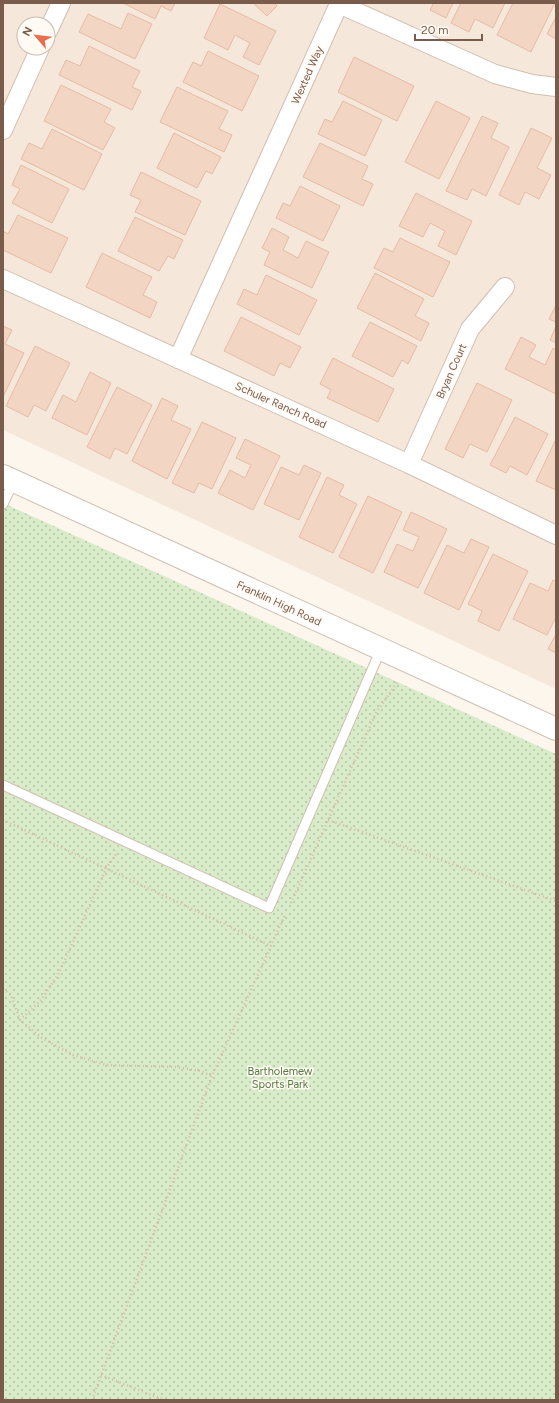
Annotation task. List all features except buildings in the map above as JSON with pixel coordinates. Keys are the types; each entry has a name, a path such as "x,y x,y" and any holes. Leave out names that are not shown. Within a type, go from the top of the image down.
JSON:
{"street":[{"path":"54,16 60,3"},
{"name":"Wexted Way","path":"178,358 339,4 495,74 532,84 556,87"},
{"path":"3,130 36,56"},
{"name":"Schuler Ranch Road","path":"3,279 409,464 556,535"},
{"name":"Bryan Court","path":"409,464 470,329 505,287"},
{"name":"Franklin High Road","path":"8,479 556,729"}],"lane":[{"path":"3,504 8,479"},
{"path":"3,785 269,908 381,649"}],"path":[{"path":"290,904 376,713 411,663"},
{"path":"3,820 271,946"},
{"path":"328,820 556,901"},
{"path":"20,1020 41,1000 58,975 106,869 125,841"},
{"path":"92,1400 212,1076 287,911"},
{"path":"3,989 11,995 20,1020 42,1038 73,1055 106,1065 176,1067 200,1071 212,1076"},
{"path":"101,1375 164,1400"}],"shaded area":[{"path":"3,3 556,3 556,689 3,430"}],"green space":[{"name":"Bartholemew Sports Park","path":"3,503 556,754 556,1400 3,1400"}]}
